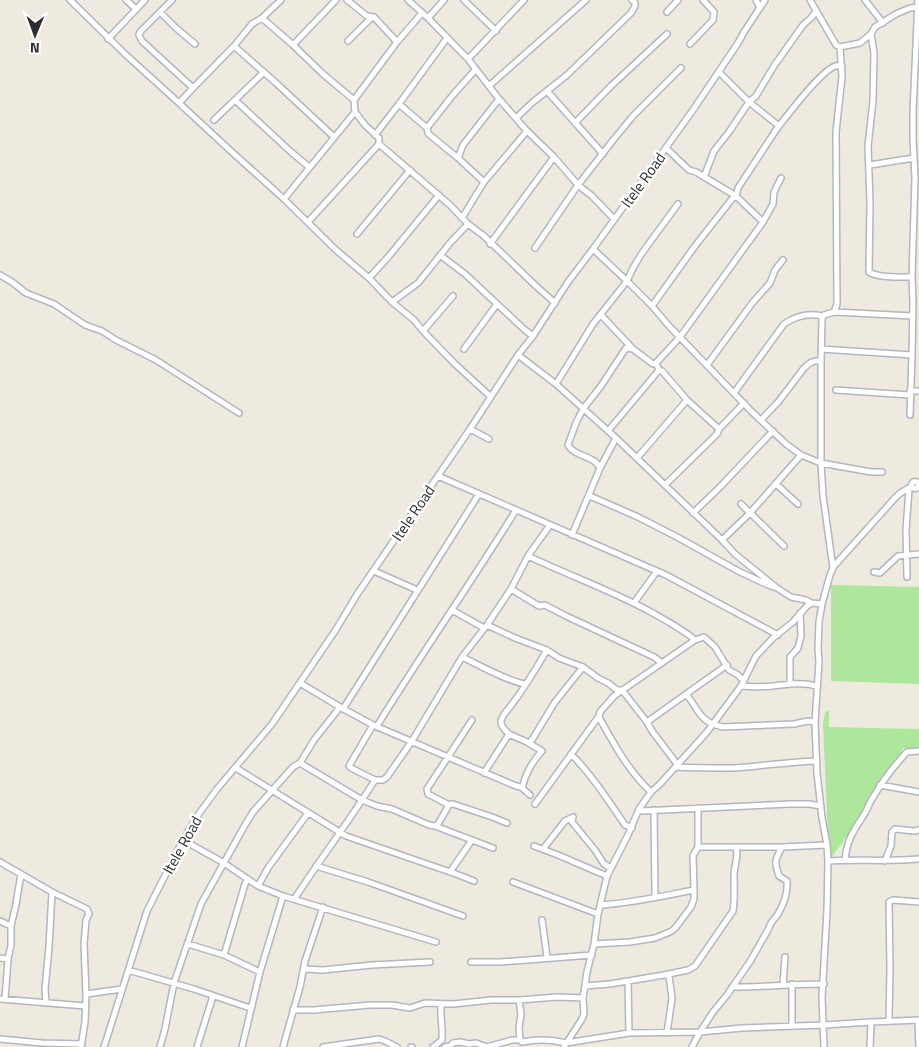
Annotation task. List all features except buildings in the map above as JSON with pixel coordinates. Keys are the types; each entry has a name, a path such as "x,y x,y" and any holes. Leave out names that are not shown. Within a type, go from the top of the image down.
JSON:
{"street":[{"path":"126,0 136,9"},
{"path":"108,39 145,0"},
{"path":"172,0 139,35 142,41 193,88"},
{"path":"179,103 234,46 252,24 262,18 281,0"},
{"path":"293,45 336,0"},
{"path":"347,0 367,16 377,20 397,42"},
{"path":"408,0 468,58 499,99 527,131 554,157 578,185 592,196 614,219"},
{"path":"428,18 444,0"},
{"path":"464,0 496,31"},
{"path":"468,58 524,0"},
{"path":"490,86 586,0"},
{"path":"516,118 567,75 631,13 635,6 632,0"},
{"path":"667,12 678,0"},
{"path":"690,44 713,20 714,12 703,0"},
{"path":"756,0 760,8"},
{"name":"Itele Road","path":"104,1047 147,911 198,814 272,724 335,631 358,593 470,430 518,355 533,336 568,282 719,72 765,0"},
{"path":"810,0 836,45 840,47 860,43 871,34 875,27 910,8 918,7"},
{"path":"865,0 883,23"},
{"path":"910,415 914,158 917,149 913,139 918,0"},
{"path":"73,1 108,39 284,199 392,302 414,320 422,331 491,397"},
{"path":"704,177 714,151 749,102 756,96 783,52 816,11"},
{"path":"160,12 195,44"},
{"path":"422,13 397,42 354,100 355,112 379,138 380,144 439,195 468,224 484,236 490,244 555,302"},
{"path":"348,41 372,17"},
{"path":"262,18 354,100"},
{"path":"575,123 611,86 668,34"},
{"path":"871,34 874,67 873,101 868,146 870,165 869,272 881,276 912,277"},
{"path":"375,135 447,38"},
{"path":"234,46 334,137"},
{"path":"834,312 837,304 835,164 836,132 841,96 842,68 840,47"},
{"path":"652,306 736,196 738,188 776,130 820,76 836,66 842,68"},
{"path":"535,248 578,185 633,116 681,68"},
{"path":"427,128 476,69"},
{"path":"214,120 264,72"},
{"path":"719,72 749,102 780,126"},
{"path":"547,91 603,154"},
{"path":"458,158 463,145 499,99"},
{"path":"235,100 309,167"},
{"path":"399,104 427,128 431,136 484,182"},
{"path":"284,199 355,112"},
{"path":"462,218 484,182 527,131"},
{"path":"913,139 919,144"},
{"path":"308,222 380,144"},
{"path":"666,148 689,170 696,172 736,196 763,222"},
{"path":"490,244 554,157"},
{"path":"870,165 914,158"},
{"path":"357,234 410,170"},
{"path":"656,363 680,337 763,222 773,204 774,192 781,178"},
{"path":"369,278 439,195"},
{"path":"556,384 593,324 627,281 642,253 678,204"},
{"path":"392,302 418,283 468,224"},
{"path":"593,248 786,444 801,455 821,463 871,472 882,472"},
{"path":"440,255 465,274 533,336"},
{"path":"707,364 753,302 770,283 775,270 783,260"},
{"path":"0,275 26,293 54,304 85,325 102,331 156,360 239,413"},
{"path":"422,331 453,296"},
{"path":"464,349 497,304"},
{"path":"734,393 784,324 790,320 803,316 822,316 834,312 913,316"},
{"path":"601,315 633,348 653,364 656,363"},
{"path":"822,316 820,361 821,463 823,496 833,569"},
{"path":"600,468 598,463 568,447 583,409 626,348 633,348"},
{"path":"821,350 912,355"},
{"path":"518,355 556,384 638,458 735,554 791,597 822,604"},
{"path":"761,420 779,401 804,368 810,363 820,361"},
{"path":"656,363 659,370 662,371 687,400 719,429"},
{"path":"608,431 659,370"},
{"path":"836,390 910,393 919,391"},
{"path":"638,458 687,400"},
{"path":"665,485 717,434 719,429 744,403"},
{"path":"470,430 489,439"},
{"path":"693,513 773,431"},
{"path":"572,534 600,468 616,438"},
{"path":"722,540 750,513 801,455"},
{"path":"438,476 657,571 778,635"},
{"path":"776,484 798,504"},
{"path":"824,1047 822,997 828,861 816,761 815,722 819,662 819,622 822,604 833,569 895,498 916,484"},
{"path":"907,577 906,530 916,484"},
{"path":"160,1047 174,983 201,904 245,825 253,812 272,790 293,767 300,763 314,740 342,708 479,494"},
{"path":"588,497 594,497 638,517 738,571 777,588"},
{"path":"741,504 784,546"},
{"path":"516,510 375,725 349,766 351,768 375,780 385,779 412,741 462,656 486,627 511,589 528,556 550,525"},
{"path":"874,572 880,572 898,556 919,554"},
{"path":"528,556 634,603 670,622 695,640"},
{"path":"374,571 418,590"},
{"path":"634,603 657,571"},
{"path":"511,589 539,606 545,605 552,608 654,657 662,664"},
{"path":"565,1045 584,1014 583,998 587,972 607,876 632,828 639,809 651,792 712,725 742,684 756,656 811,603"},
{"path":"452,610 486,627 547,650 559,658 583,667 617,690 622,690 647,722 676,766"},
{"path":"790,684 790,657 798,648 801,636 800,613"},
{"path":"535,804 614,696 695,640 704,637 715,647 730,670 738,675 742,684"},
{"path":"521,787 533,761 542,752 530,743 510,734 504,729 501,721 547,650"},
{"path":"462,656 526,684"},
{"path":"647,722 727,665"},
{"path":"530,743 555,702 583,667"},
{"path":"300,683 375,725 484,773 521,787 530,795"},
{"path":"742,684 771,686 810,684 817,686"},
{"path":"686,694 699,713 712,725 723,727 815,722"},
{"path":"599,716 634,774 651,792"},
{"path":"472,720 427,789 427,792 449,805 453,804 507,823"},
{"path":"484,773 510,734"},
{"path":"845,860 855,827 880,785 907,752 919,751"},
{"path":"571,754 583,766 625,825 632,828"},
{"path":"676,766 735,768 816,761"},
{"path":"300,763 362,800 392,809 416,820 493,848"},
{"path":"236,768 346,836 474,881"},
{"path":"295,898 375,780"},
{"path":"880,785 919,792"},
{"path":"639,809 641,811 790,804 821,806"},
{"path":"435,826 449,805"},
{"path":"594,944 630,942 655,938 676,927 694,899 693,856 698,847 698,808"},
{"path":"654,810 655,897"},
{"path":"258,886 268,868 308,813"},
{"path":"542,849 565,821 573,817 572,822 604,864 611,868"},
{"path":"885,861 891,846 892,832 895,829 919,830"},
{"path":"183,840 224,863 258,886 283,896 295,898 436,942"},
{"path":"450,872 472,840"},
{"path":"698,847 827,845"},
{"path":"534,846 558,854 607,876"},
{"path":"692,1047 700,1032 751,960 769,928 769,924 777,915 788,893 787,881 779,876 777,869 776,858 782,846"},
{"path":"585,986 664,975 688,970 695,966 733,911 736,847"},
{"path":"828,861 919,859"},
{"path":"0,862 89,911 86,920 84,944 86,994 85,1022 81,1045 42,1045 1,1039 2,1047"},
{"path":"316,866 464,916"},
{"path":"21,874 11,926 11,946 2,999 85,1006"},
{"path":"224,955 248,879"},
{"path":"513,882 598,914"},
{"path":"601,905 629,903 694,890 694,886"},
{"path":"46,1002 45,989 52,892"},
{"path":"242,1047 250,1008 283,896"},
{"path":"889,1021 889,902 893,900 919,902"},
{"path":"283,1047 323,907"},
{"path":"542,920 547,957"},
{"path":"0,921 11,926"},
{"path":"188,944 224,955 260,972"},
{"path":"471,962 500,962 592,955"},
{"path":"783,985 785,956"},
{"path":"0,958 8,959"},
{"path":"304,969 323,970 430,962"},
{"path":"128,970 250,1008"},
{"path":"664,975 670,978 672,998 667,1033"},
{"path":"628,981 629,1034"},
{"path":"792,984 792,1026"},
{"path":"732,987 824,984"},
{"path":"86,994 122,989"},
{"path":"197,1047 213,996"},
{"path":"293,1010 370,1005 392,1005 410,1008 425,1004 491,1000 558,997 583,998"},
{"path":"519,1000 521,1043"},
{"path":"433,1047 442,1040 441,1004"},
{"path":"445,1047 460,1042 476,1043 487,1047 512,1040 521,1043 535,1039 558,1041 565,1045 629,1034 918,1020 919,1044"},
{"path":"870,1047 872,1022"},
{"path":"323,1047 379,1039 397,1047"},
{"path":"476,1043 481,1047"}],"green space":[{"path":"831,585 919,587 919,684 831,681"},
{"path":"829,710 829,727 919,729 919,749 903,748 877,795 829,860 823,724 825,713"}]}
